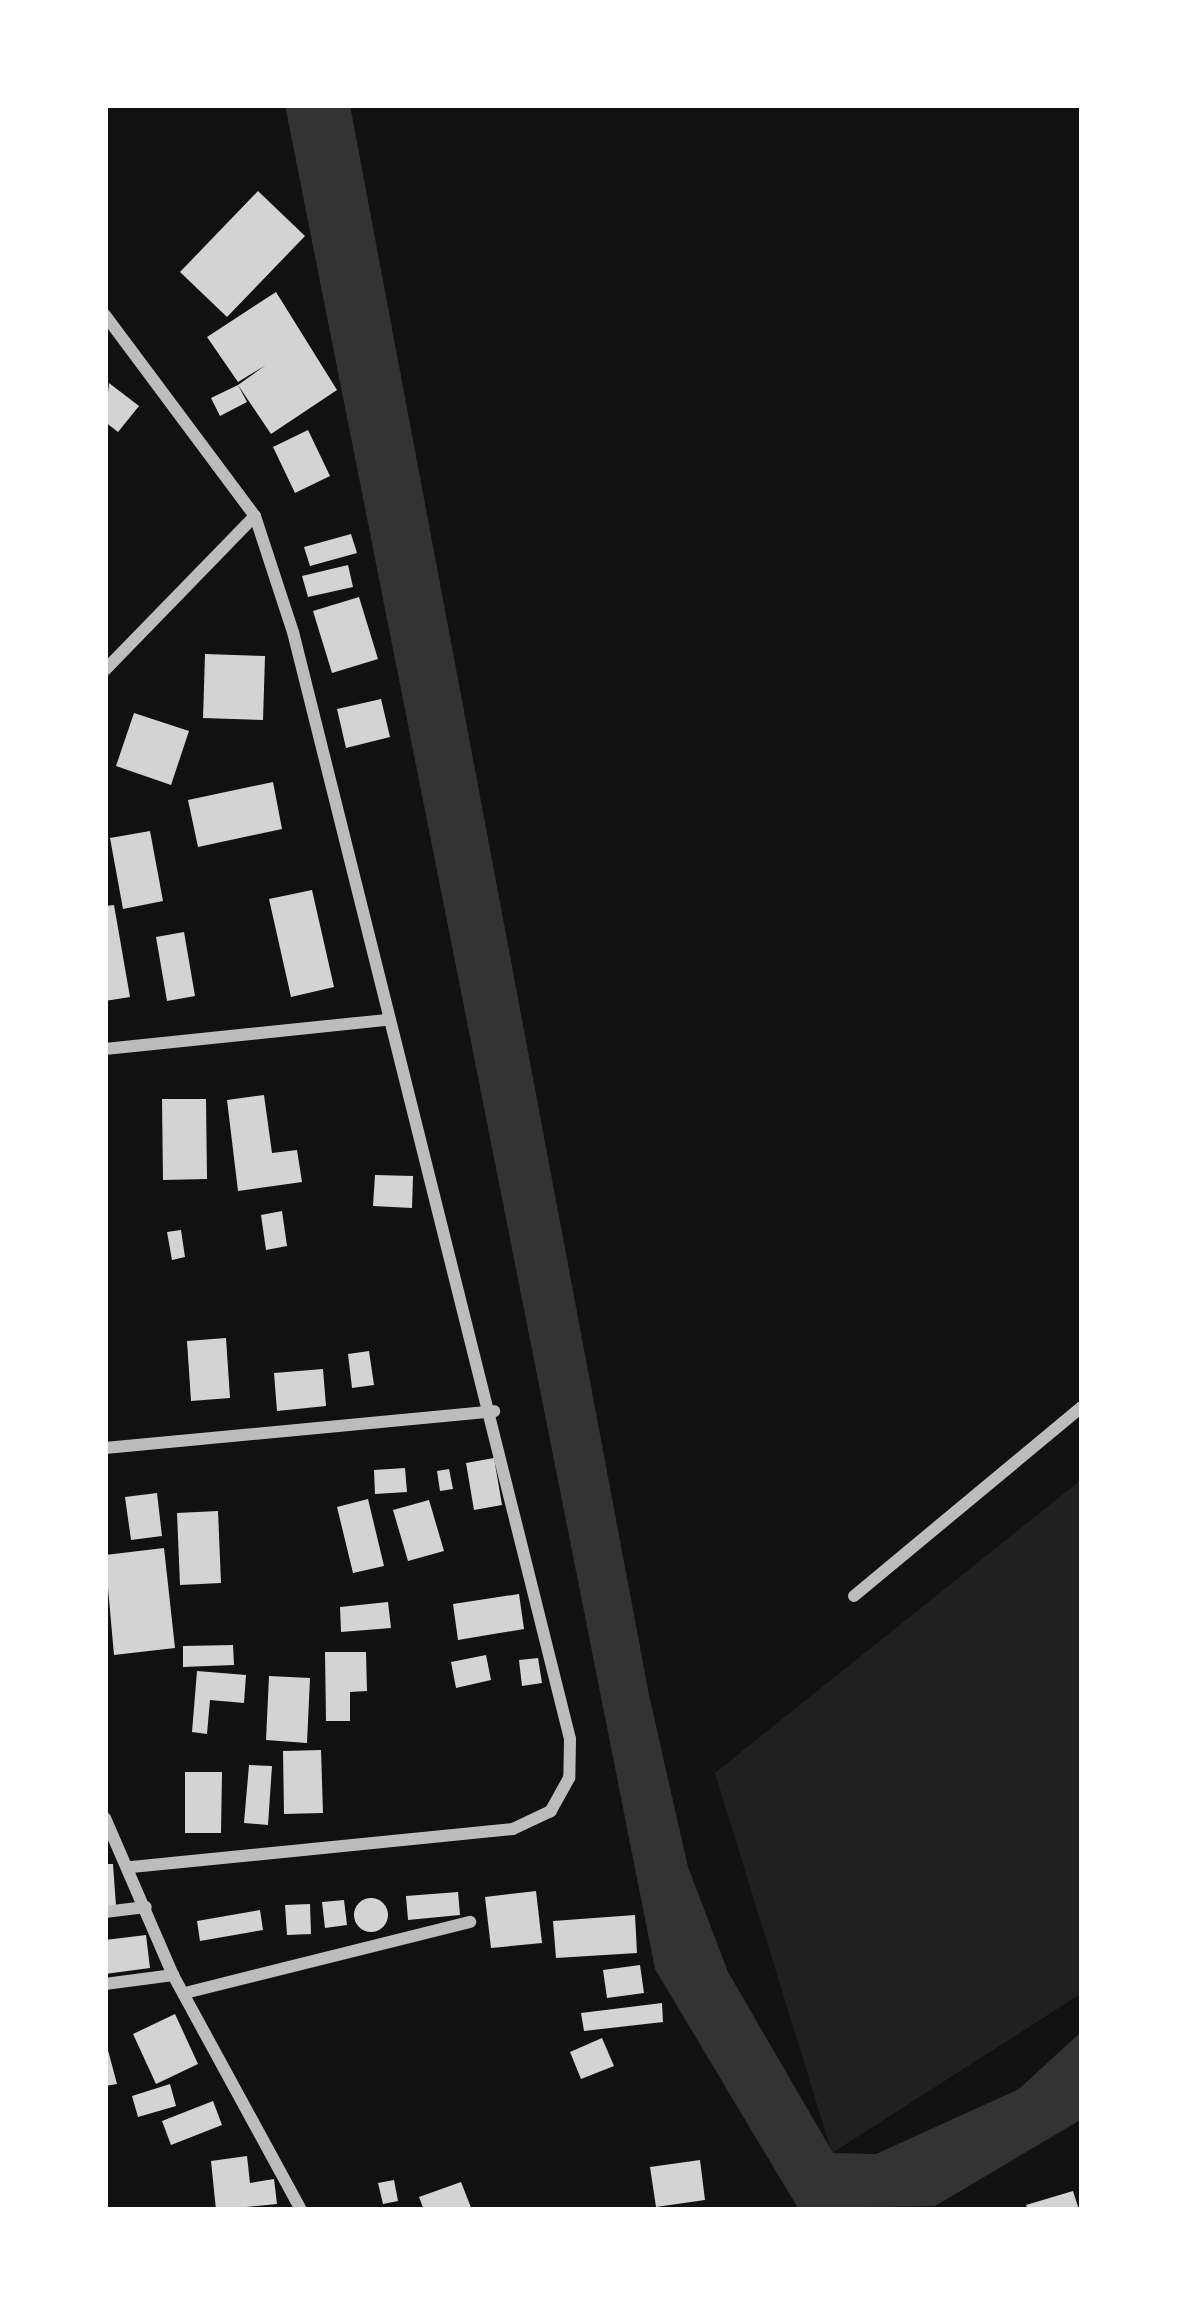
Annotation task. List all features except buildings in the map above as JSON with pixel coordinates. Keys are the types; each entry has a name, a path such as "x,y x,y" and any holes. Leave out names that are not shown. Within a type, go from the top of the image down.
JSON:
{"street":[{"path":"105,315 255,516 384,1020 494,1411 570,1739 569,1778 551,1811 513,1829 129,1867"},
{"path":"105,670 255,516"},
{"path":"105,1049 384,1020"},
{"path":"854,1596 1082,1407"},
{"path":"105,1448 494,1411"},
{"path":"105,1818 173,1975 301,2210"},
{"path":"105,1912 146,1907"},
{"path":"185,1993 470,1922"},
{"path":"105,1984 173,1975"}],"shaded area":[{"path":"285,105 350,105 649,1695 688,1867 728,1972 833,2153 876,2154 1019,2089 1082,2031 1082,2119 935,2206 798,2208 655,1969"},
{"path":"1082,1479 1082,1993 832,2153 715,1773"}]}
